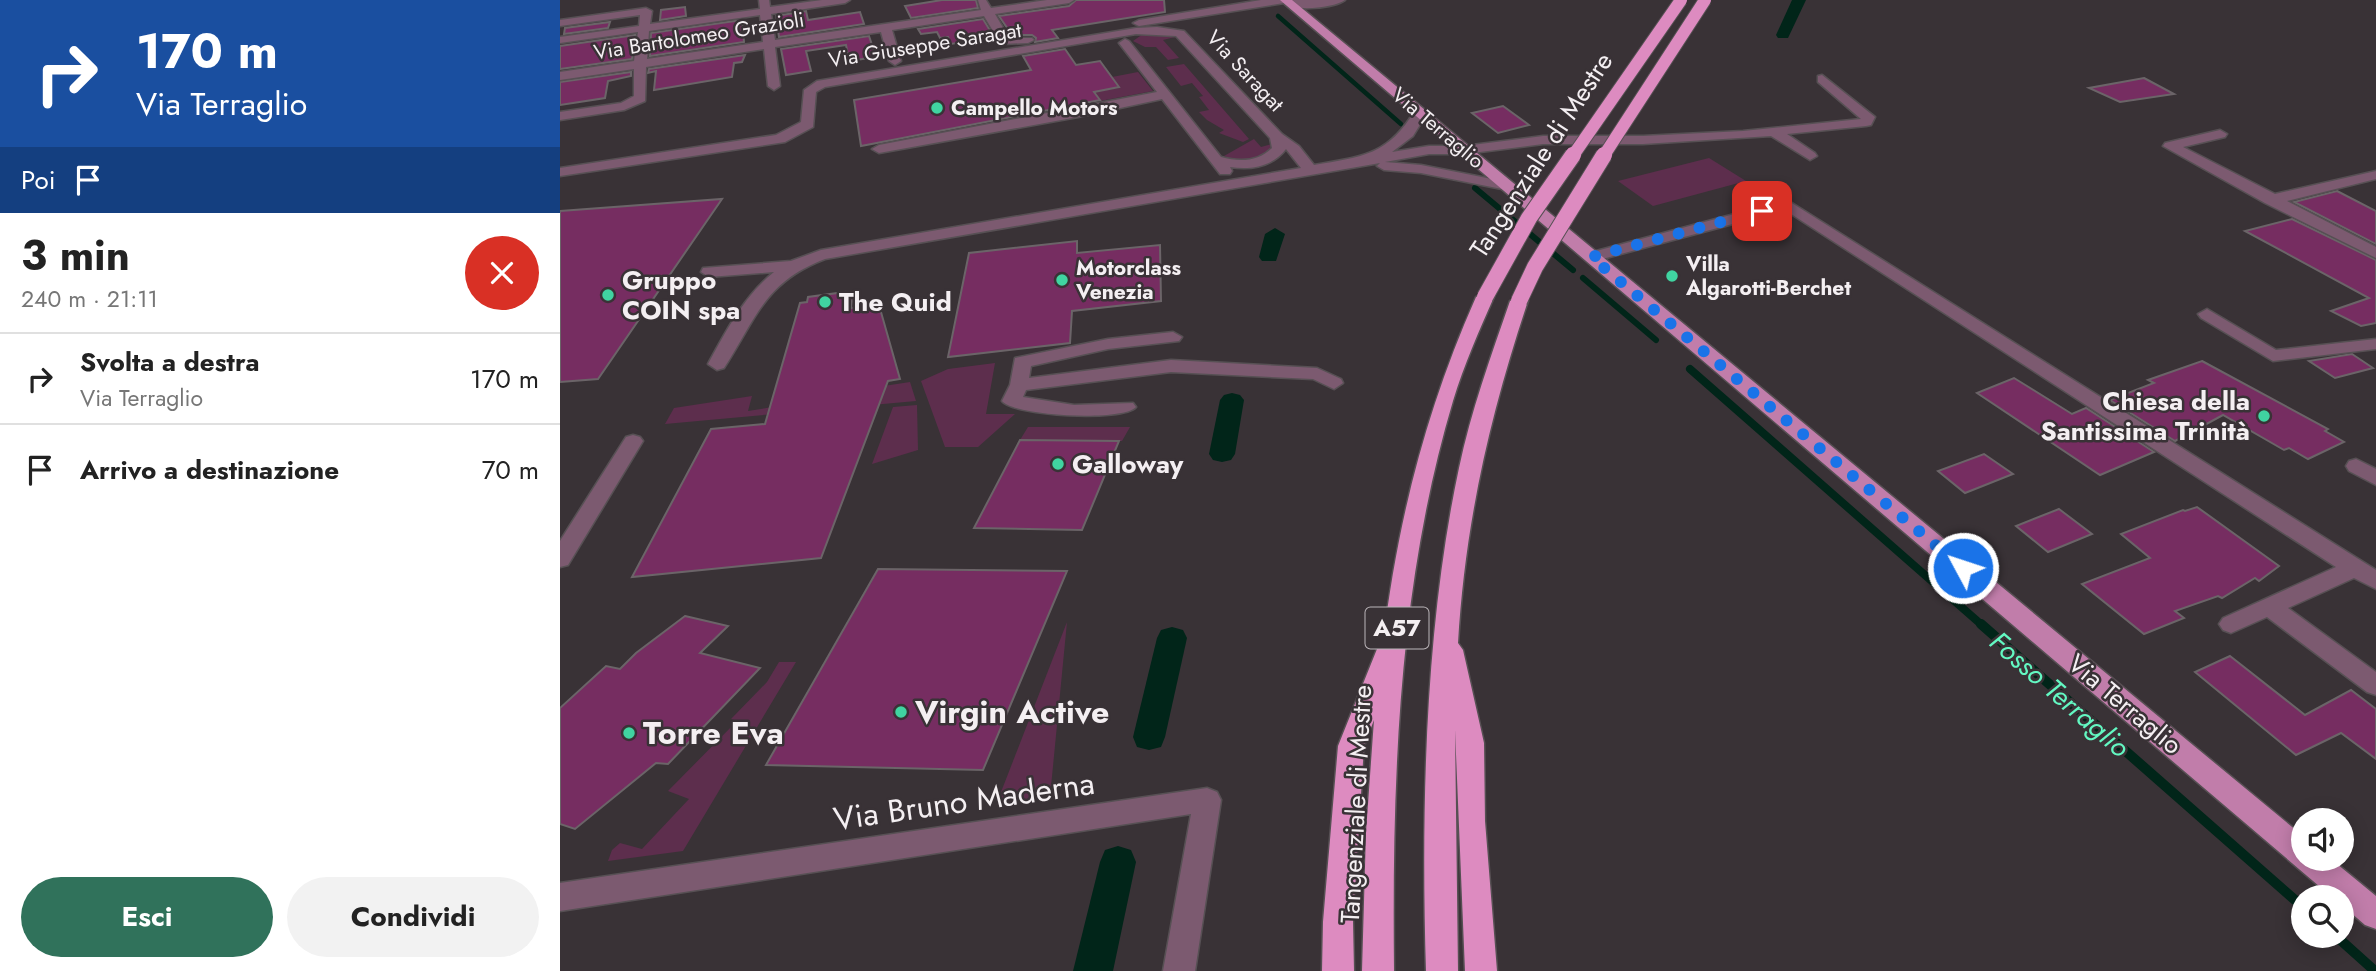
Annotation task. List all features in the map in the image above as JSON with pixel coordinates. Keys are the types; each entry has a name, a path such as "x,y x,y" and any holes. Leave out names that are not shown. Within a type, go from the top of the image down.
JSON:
{"highway":[{"name":"Tangenziale di Mestre","path":"1378,971 1382,813 1397,628 1404,577 1439,415 1456,365 1485,297 1529,218 1681,0"},
{"name":"Tangenziale di Mestre","path":"1442,971 1440,815 1445,626 1469,469 1482,414 1519,301 1535,267 1705,0"},
{"name":"A57","path":"1445,626 1471,743 1471,821 1481,971"},
{"name":"A57","path":"1338,971 1338,922 1351,746 1397,628"}],"main road":[{"name":"Via Terraglio","path":"1285,1 2291,844"},
{"path":"2323,871 2376,915"}],"street":[{"path":"560,40 644,29 764,6 845,0"},
{"path":"981,0 1005,42 1285,1 1306,4 1340,0"},
{"name":"Via Bartolomeo Grazioli","path":"560,76 1069,0"},
{"path":"764,6 774,86"},
{"path":"560,23 646,11 640,64 640,98 635,102 560,116"},
{"path":"884,27 895,61"},
{"path":"1086,40 1157,30"},
{"path":"1125,43 1133,35 1157,30"},
{"name":"Via Saragat","path":"1157,30 1180,33 1277,137 1279,149 1270,158 1244,164 1217,160"},
{"path":"1086,40 1109,39 1125,43 1217,160 1233,185"},
{"name":"Via Giuseppe Saragat","path":"560,172 760,144 786,137 802,129 810,121 810,90 821,84 1086,40"},
{"path":"709,272 791,266 821,255 1429,150 1466,152 1543,140 1643,140 1774,132 1866,122 1868,117 1822,79"},
{"path":"879,149 1079,113 1136,108 1168,98"},
{"path":"1361,163 1397,143 1417,122 1420,113"},
{"path":"1774,132 1810,156"},
{"path":"2220,134 2170,146 2376,253"},
{"path":"1277,137 1294,149 1312,172"},
{"path":"1421,169 1464,161 1466,152"},
{"path":"1361,163 1421,169 1507,186"},
{"path":"2270,200 2376,175"},
{"path":"1591,257 1787,205 2376,581"},
{"path":"717,364 755,299 766,285 791,266"},
{"path":"2207,314 2273,356 2376,344"},
{"path":"1126,407 1074,411 1013,401 1019,385 1022,362 1108,344 1173,337"},
{"path":"1019,385 1171,366 1317,374 1334,383"},
{"path":"560,559 633,441"},
{"path":"2356,466 2376,478"},
{"path":"2231,624 2356,567"},
{"path":"2271,608 2376,685"},
{"name":"Via Bruno Maderna","path":"560,897 1207,800 1179,971"}],"shaded area":[{"path":"1143,34 1171,34 1175,37 1163,40 1179,58 1168,60 1156,47 1145,47 1133,41"},
{"path":"1184,64 1249,139 1243,142 1219,133 1224,130 1199,112 1209,110 1199,97 1203,96 1192,83 1181,86 1166,67"},
{"path":"1138,72 1153,91 1100,101 1094,92 1119,88 1112,77"},
{"path":"1254,139 1261,147 1272,144 1275,149 1264,157 1251,160 1224,156"},
{"path":"1709,158 1746,181 1653,206 1618,181"},
{"path":"995,363 986,414 1015,414 978,447 945,447 921,381 948,369"},
{"path":"910,382 916,401 665,424 674,408 752,396 748,411 791,404 792,400"},
{"path":"917,405 918,450 872,464 893,407"},
{"path":"1028,427 1130,427 1122,441 1020,440"},
{"path":"1067,622 1050,797 996,805"},
{"path":"779,662 796,662 683,851 608,861 612,850 620,843 642,849 689,799 668,791 737,721 731,719 767,682"}],"building":[{"path":"942,0 976,0 978,8 911,18 905,6"},
{"path":"1076,0 1164,0 1165,12 1052,30 1058,38 1035,42 1036,38 1032,35 1012,35 999,16 1069,6"},
{"path":"685,7 686,16 660,20 661,10"},
{"path":"806,11 808,20 860,12 864,24 779,37 776,16"},
{"path":"983,19 994,37 951,44 948,37 940,38 937,32 921,34 918,29"},
{"path":"742,20 744,42 650,56 651,33"},
{"path":"610,22 608,28 564,34 565,28"},
{"path":"635,35 632,59 560,69 560,46"},
{"path":"869,36 876,57 849,61 846,45 806,51 811,71 786,75 781,49"},
{"name":"Campello Motors","path":"1065,49 1076,65 1100,61 1119,87 1094,92 1100,100 861,146 854,100 1031,70 1023,56"},
{"path":"745,55 742,62 734,63 732,77 654,90 656,71 648,73 649,69"},
{"path":"631,72 631,76 608,81 605,98 560,105 560,82"},
{"path":"2144,78 2174,94 2120,102 2089,88"},
{"path":"1503,106 1529,125 1498,133 1472,113"},
{"path":"2337,191 2376,211 2376,244 2294,202"},
{"name":"Gruppo COIN spa","path":"722,199 598,379 560,382 560,211"},
{"path":"2292,219 2376,260 2376,323 2361,326 2331,311 2369,298 2245,231"},
{"name":"Motorclass Venezia","path":"1077,241 1077,253 1160,245 1161,301 1072,311 1070,343 948,357 969,253"},
{"path":"845,292 844,296 853,295 851,308 879,305 900,379 888,381 821,558 632,577 711,429 765,424 800,303 807,302 808,297"},
{"path":"2352,354 2373,368 2335,378 2309,361"},
{"name":"Chiesa della Santissima Trinità","path":"2202,361 2328,429 2325,431 2344,442 2308,459 2289,448 2284,450 2223,415 2175,441 2110,400 2154,383 2148,380"},
{"path":"2014,378 2072,414 2086,408 2154,452 2100,475 1977,393"},
{"name":"Galloway","path":"1020,440 1119,441 1082,530 974,528"},
{"path":"1984,454 2013,474 1965,493 1938,471"},
{"path":"2197,507 2279,566 2259,581 2255,578 2222,598 2218,596 2175,611 2184,618 2144,634 2082,584 2150,558 2121,534"},
{"path":"2059,509 2092,534 2048,552 2016,526"},
{"name":"Virgin Active","path":"878,569 1067,571 983,770 766,765"},
{"name":"Torre Eva","path":"685,616 728,626 700,653 760,668 668,764 656,763 575,829 560,824 560,708 606,666 620,669 636,653"},
{"path":"2230,656 2305,715 2351,690 2376,709 2376,759 2341,733 2296,755 2195,672"}],"waterway":[{"path":"1783,35 1799,0"},
{"name":"Fosso Terraglio","path":"1278,16 1401,124"},
{"name":"Fosso Terraglio","path":"1475,188 1573,270"},
{"path":"1269,257 1275,234"},
{"name":"Fosso Terraglio","path":"1583,278 1656,340"},
{"name":"Fosso Terraglio","path":"1690,369 1983,626"},
{"path":"1222,454 1232,400"},
{"name":"Fosso Terraglio","path":"1981,624 2291,896"},
{"path":"1149,737 1172,638"},
{"path":"1093,971 1118,862"},
{"name":"Fosso Terraglio","path":"2349,948 2375,971"}],"place":[{"name":"Campello Motors","path":"937,108"},
{"name":"Villa Algarotti-Berchet","path":"1672,276"},
{"name":"Motorclass Venezia","path":"1062,280"},
{"name":"Gruppo COIN spa","path":"608,295"},
{"name":"The Quid","path":"825,302"},
{"name":"Chiesa della Santissima Trinità","path":"2264,416"},
{"name":"Galloway","path":"1058,464"},
{"name":"Virgin Active","path":"901,712"},
{"name":"Torre Eva","path":"629,733"}],"route":[{"path":"1762,211 1591,257 1963,568"}]}
